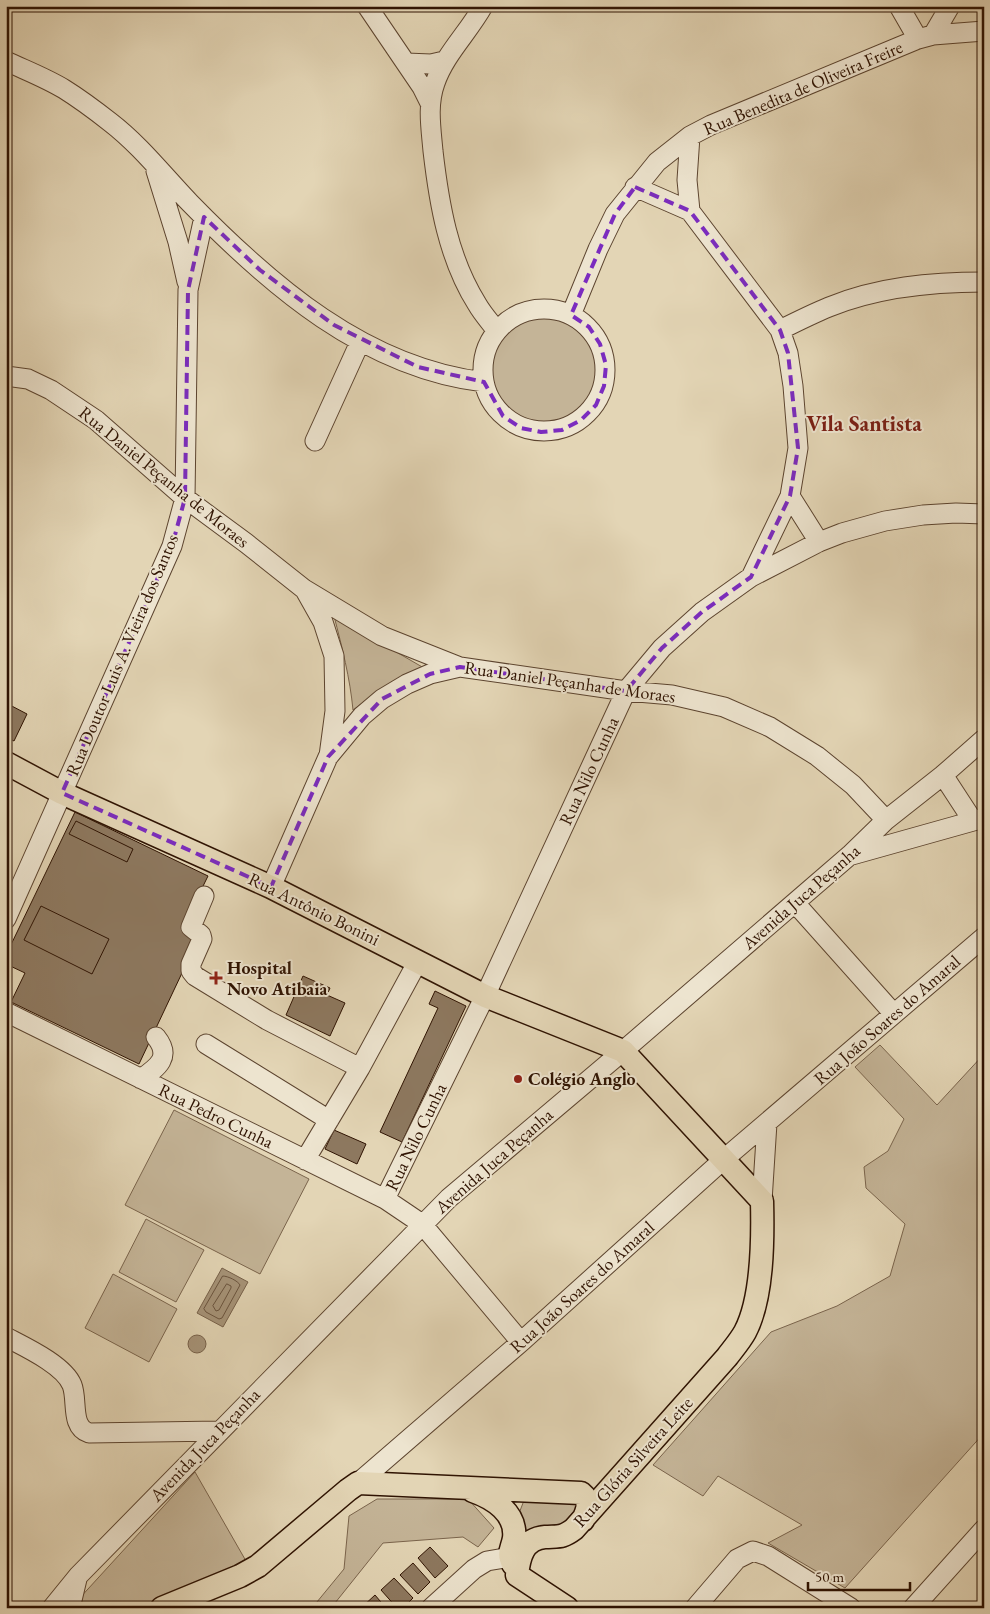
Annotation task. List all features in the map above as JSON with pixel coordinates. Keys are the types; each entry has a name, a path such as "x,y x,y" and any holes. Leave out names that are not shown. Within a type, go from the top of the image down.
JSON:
{"main road":[{"name":"Rua Antônio Bonini","path":"6,762 62,793 271,887 485,996 623,1051"},
{"path":"623,1051 762,1201"},
{"name":"Rua Glória Silveira Leite","path":"534,1540 543,1537 559,1538 567,1534 583,1520 727,1357 745,1331 755,1301 760,1271 762,1201"},
{"path":"358,1483 582,1493 587,1498 588,1504 583,1520"},
{"name":"Rua João Soares do Amaral","path":"162,1608 223,1584 258,1566 358,1483"},
{"path":"448,1486 484,1495 498,1503 507,1513 518,1534 534,1540"},
{"path":"536,1490 518,1499 513,1508 514,1538 510,1550 513,1566 567,1608"},
{"path":"513,1566 527,1544 534,1540"}],"street":[{"path":"483,6 473,15 444,61 430,103 435,171 443,218 452,249 476,304 497,331"},
{"path":"899,6 926,37 950,6"},
{"path":"372,9 422,87 430,103"},
{"name":"Rua Benedita de Oliveira Freire","path":"571,315 598,249 615,214 657,162 690,136 710,125 926,37 984,31"},
{"name":"Rua Doutor Luis A. Vieira dos Santos","path":"6,61 63,89 112,123 154,163 204,217 188,290 185,498 172,546 6,919"},
{"path":"406,63 431,64 444,61"},
{"path":"690,136 687,180 690,211"},
{"name":"Rua Doutor Luis A. Vieira dos Santos","path":"154,163 178,242 188,290"},
{"path":"635,187 690,211 780,330 788,352 797,414 798,448 790,496 751,577"},
{"path":"204,217 260,270 286,291 360,342 418,367 459,379 484,382"},
{"path":"780,330 829,307 886,290 938,282 984,282"},
{"path":"552,309 571,315 589,327 600,344 606,365 604,386 596,405 581,420 562,430 541,432 521,428 503,416 490,400 484,382 483,364 488,347 497,331 513,318 532,310 552,309"},
{"path":"315,441 360,342"},
{"name":"Rua Daniel Peçanha de Moraes","path":"6,376 28,379 52,390 96,420 185,498 304,589 382,636 460,667 626,691 672,695 724,707 770,727 817,756 853,785 886,820"},
{"path":"790,496 819,542"},
{"name":"Rua Nilo Cunha","path":"385,1199 485,996 626,691 662,648 702,612 751,577 819,542 842,533 885,521 923,515 984,514"},
{"path":"271,887 328,757 335,711 334,656 323,622 304,589"},
{"path":"328,757 362,716 382,699 407,684 430,674 460,667"},
{"path":"335,711 348,720 354,720 362,716"},
{"name":"Avenida Juca Peçanha","path":"52,1608 78,1576 449,1198 850,855 886,820 984,739"},
{"path":"850,855 979,820 944,774"},
{"path":"204,896 192,927 201,936 202,940 191,964 191,971 267,1020 360,1068"},
{"path":"795,902 894,1014"},
{"name":"Rua João Soares do Amaral","path":"358,1483 521,1342 723,1160 984,937"},
{"path":"305,1160 360,1068 418,961"},
{"name":"Rua Pedro Cunha","path":"6,1012 385,1199 422,1224 521,1342"},
{"path":"141,1079 155,1069 162,1060 164,1051 162,1044 156,1037"},
{"path":"206,1044 329,1120"},
{"path":"762,1201 767,1123"},
{"path":"6,1337 63,1372 71,1384 75,1398 78,1425 83,1431 89,1433 219,1431"},
{"path":"913,1608 984,1529"},
{"path":"695,1608 737,1559 753,1552 768,1556 851,1608"},
{"path":"431,1608 474,1569 487,1560 513,1566"},
{"path":"72,1608 78,1576"}],"highlighted area":[{"path":"635,187 690,211 780,330 788,353 798,448 790,496 751,577 702,612 662,648 626,691 460,667 430,674 382,699 328,757 271,887 62,793 172,546 185,498 188,290 204,217 260,270 334,325 418,367 484,382 503,416 521,428 541,432 562,430 581,420 596,405 604,386 606,365 600,344 589,327 571,315 615,214"}],"shaded area":[{"path":"545,316 566,320 583,332 595,349 599,370 595,391 583,408 566,420 545,424 524,420 507,408 495,391 491,370 495,349 507,332 524,320"},
{"path":"334,616 424,668 369,698 353,710 348,674"},
{"path":"880,1045 937,1105 984,1054 984,1433 845,1588 768,1543 802,1525 718,1476 703,1496 653,1465 771,1332 837,1306 890,1276 905,1224 866,1188 864,1167 888,1151 904,1119 855,1067"},
{"path":"174,1110 309,1179 260,1274 125,1205"},
{"path":"146,1219 204,1250 176,1302 119,1272"},
{"path":"113,1274 177,1309 149,1362 85,1328"},
{"path":"195,1472 246,1561 139,1608 85,1608 77,1601"},
{"path":"574,1495 583,1519 526,1537 518,1516 527,1498"},
{"path":"377,1499 468,1499 494,1528 478,1547 463,1537 383,1543 331,1608 312,1608 344,1569 349,1516"}],"water":[{"path":"222,1268 248,1282 223,1327 197,1313"},
{"path":"193,1335 201,1335 206,1340 204,1351 193,1353 188,1348 188,1340"}],"building":[{"path":"6,703 27,714 14,741 6,737"},
{"path":"75,812 208,876 182,929 199,937 139,1064 11,1002 25,973 6,964 6,955"},
{"path":"76,821 133,849 127,862 69,834"},
{"path":"41,906 109,939 92,974 24,940"},
{"path":"303,976 330,988 327,995 345,1003 330,1036 286,1015"},
{"path":"435,991 466,1006 402,1142 380,1132 438,1008 429,1004"},
{"path":"334,1130 366,1144 357,1164 325,1149"},
{"path":"430,1547 448,1566 435,1578 418,1558"},
{"path":"413,1563 430,1582 418,1594 400,1575"},
{"path":"394,1578 413,1598 403,1608 397,1608 381,1590"},
{"path":"375,1595 386,1608 361,1608"}],"place":[{"name":"Hospital Novo Atibaia","path":"216,978"},
{"name":"Colégio Anglo","path":"518,1079"}],"district":[{"name":"Vila Santista","path":"864,423"}]}
